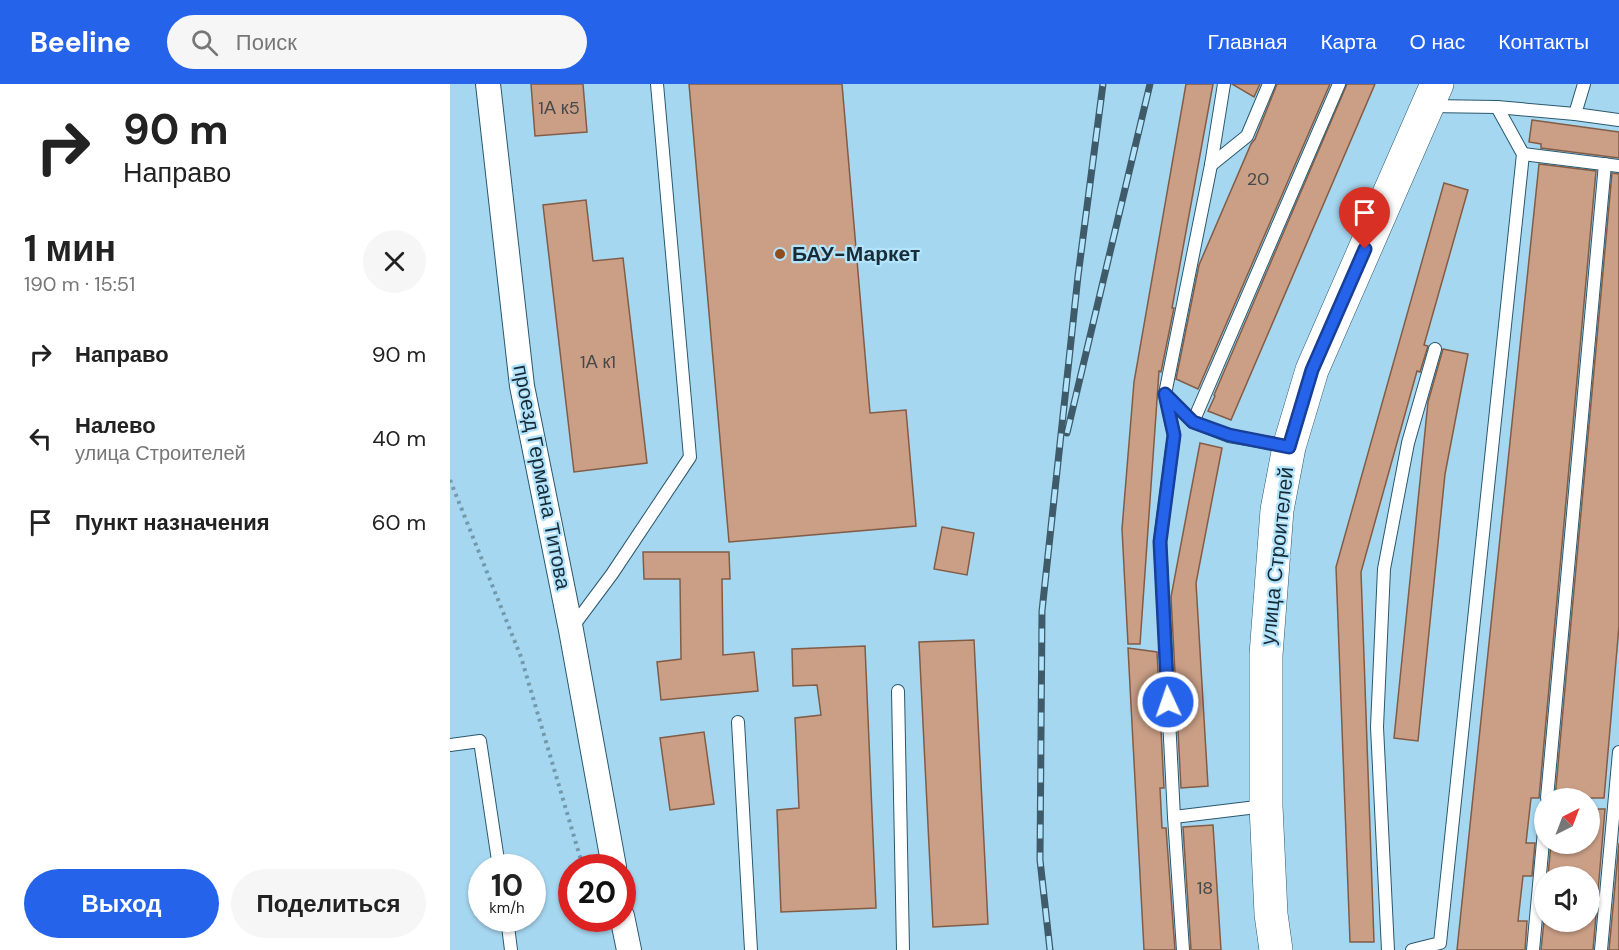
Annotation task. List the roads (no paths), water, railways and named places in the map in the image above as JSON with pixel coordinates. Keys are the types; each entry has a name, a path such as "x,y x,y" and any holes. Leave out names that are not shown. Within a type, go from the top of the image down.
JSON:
{"main road":[{"name":"улица Строителей","path":"1276,950 1271,914 1266,806 1266,655 1277,510 1289,447 1312,370 1432,95"}],"street":[{"name":"проезд Германа Титова","path":"488,84 522,386 571,630 612,854"},
{"path":"625,932 629,950"}],"lane":[{"path":"571,630 612,574 690,457 657,84"},
{"path":"1183,950 1160,542 1174,435 1165,394 1211,165 1224,84"},
{"path":"1211,165 1247,136 1269,84"},
{"path":"1193,422 1339,84"},
{"path":"1575,114 1584,84"},
{"path":"1432,95 1497,106 1619,120"},
{"path":"1413,950 1440,943 1523,154 1497,106"},
{"path":"1523,154 1619,166"},
{"path":"1548,788 1605,164"},
{"path":"1388,950 1377,727 1384,569 1408,442 1435,348"},
{"path":"1165,394 1193,422 1229,435 1289,447"},
{"path":"898,691 903,950"},
{"path":"738,722 751,950"},
{"path":"450,745 480,741 497,854"},
{"path":"1601,950 1619,752"},
{"path":"1174,817 1266,806"},
{"path":"1533,950 1542,854"},
{"path":"509,932 511,950"}],"railway":[{"path":"1050,950 1040,860 1042,611 1078,276 1103,84"},
{"path":"1067,433 1150,84"}],"place":[{"name":"БАУ-Маркет","path":"780,254"}]}
